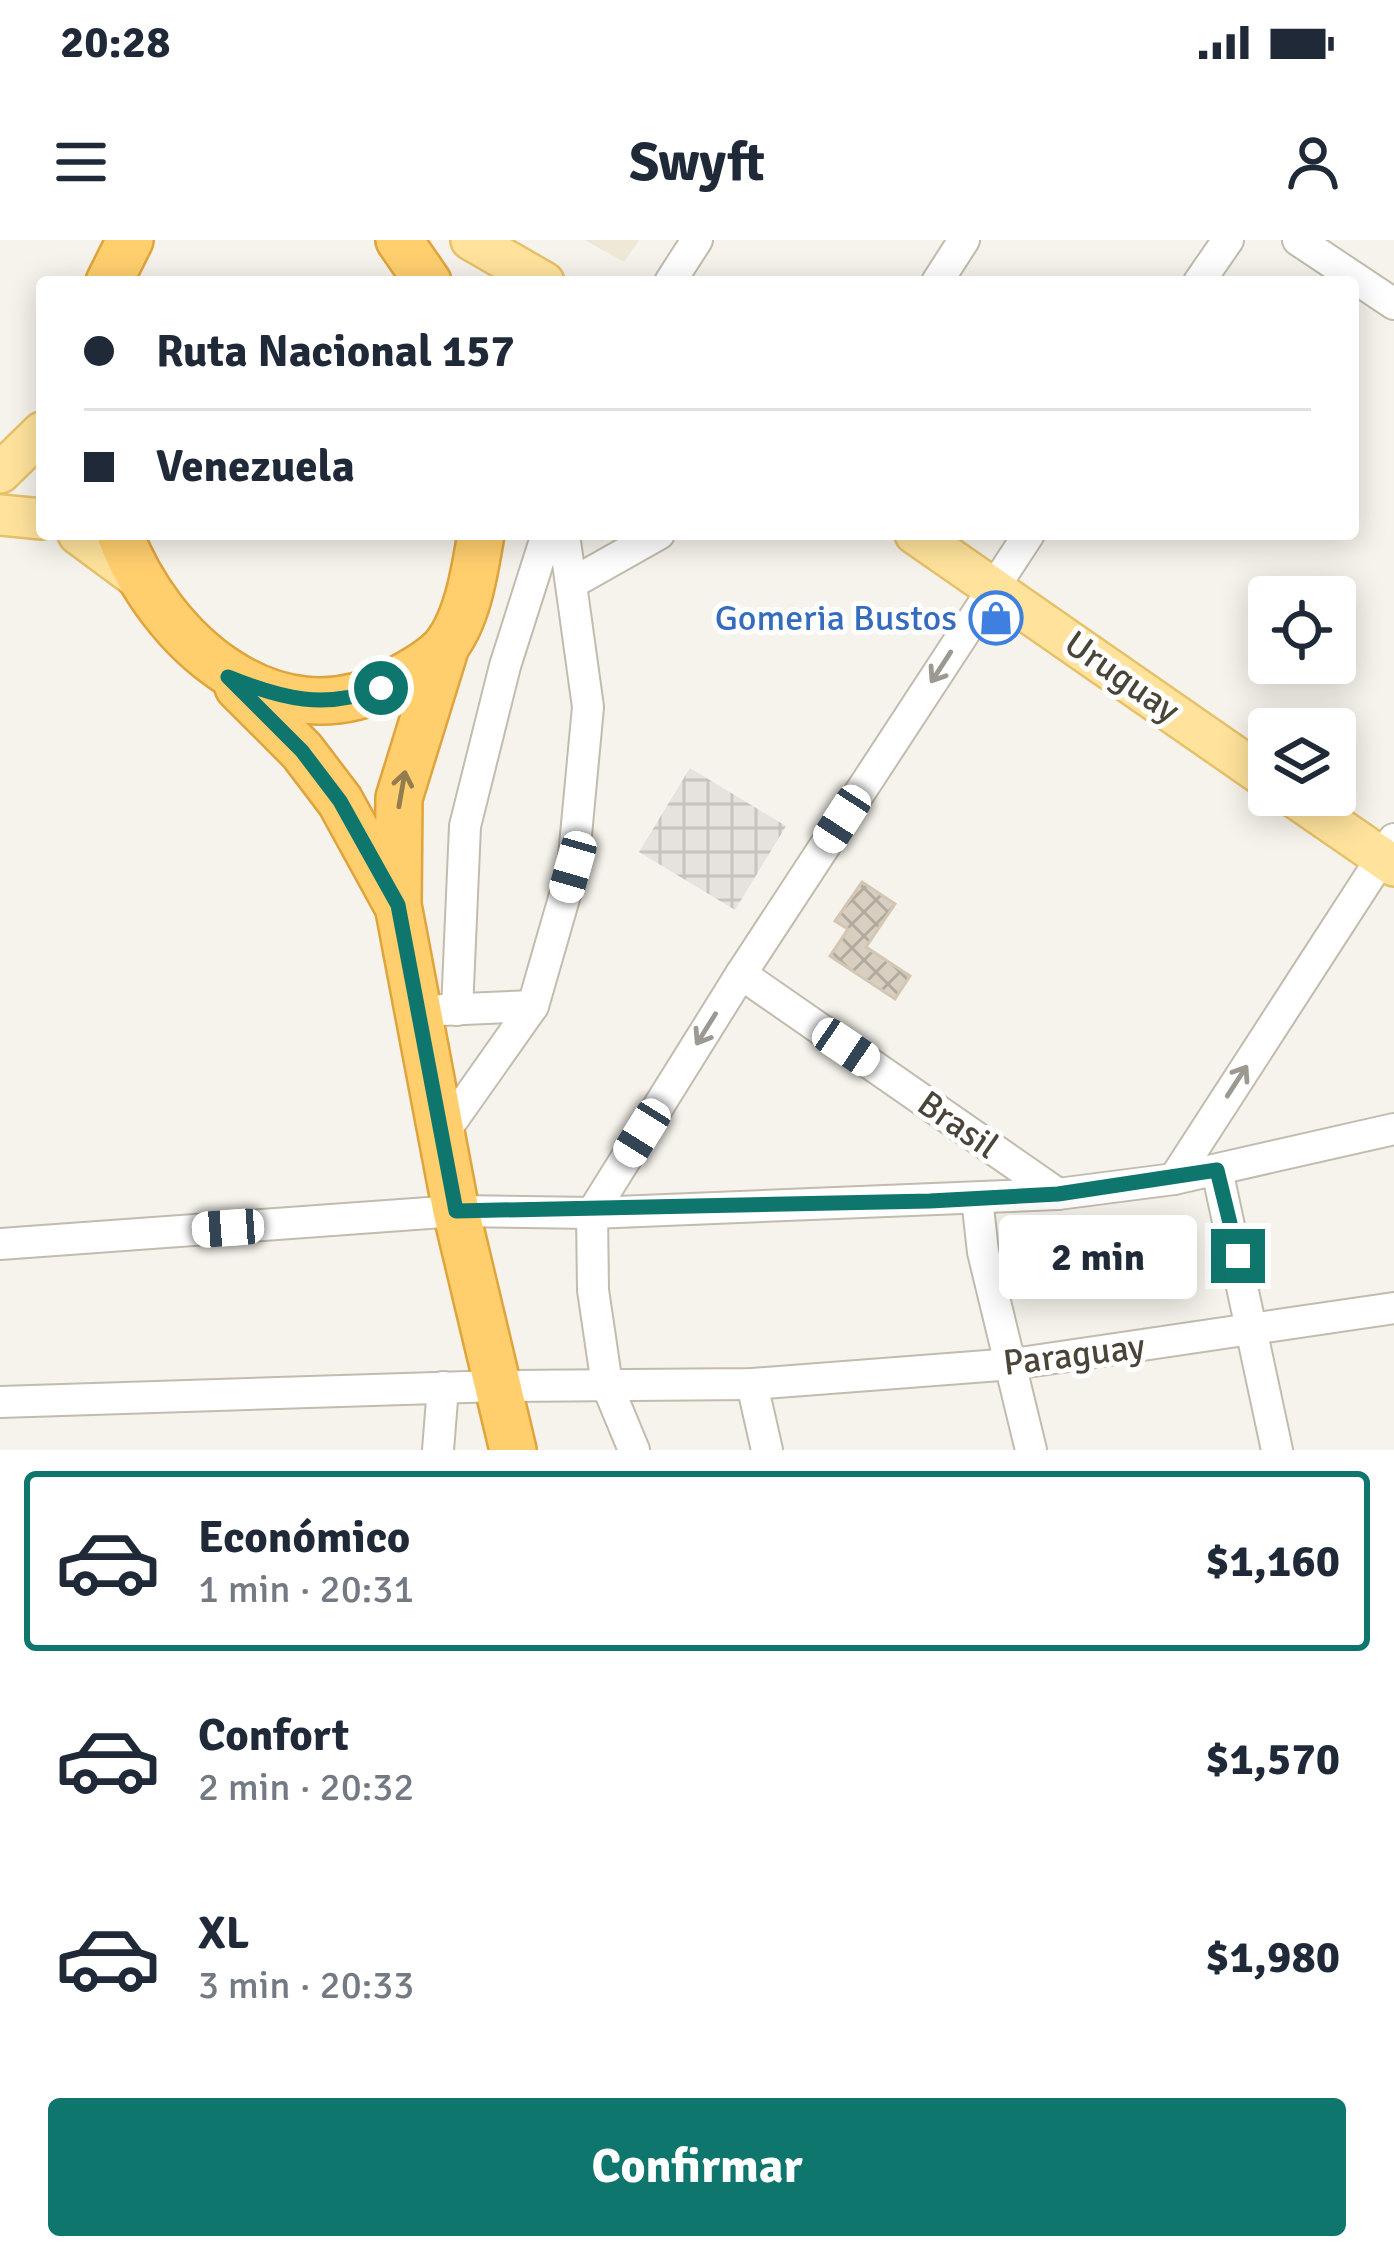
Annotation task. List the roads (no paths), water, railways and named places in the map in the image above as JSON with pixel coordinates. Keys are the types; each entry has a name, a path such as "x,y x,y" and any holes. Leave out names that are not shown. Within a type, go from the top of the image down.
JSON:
{"highway":[{"path":"398,240 424,276"},
{"path":"122,540 136,577 302,751 340,801 398,905 437,1010 442,1135 512,1450"},
{"path":"398,905 399,798 446,646 473,582 480,540"},
{"path":"228,677 280,698 353,699 416,670 446,646"}],"main road":[{"path":"471,240 503,250 536,276"},
{"path":"0,473 36,438"},
{"path":"0,514 36,518"},
{"path":"86,540 136,577"},
{"name":"Uruguay","path":"924,540 1248,765"},
{"path":"1326,816 1390,854"}],"street":[{"path":"674,276 697,240"},
{"path":"941,276 964,240"},
{"path":"1203,276 1228,240"},
{"path":"1298,240 1352,276"},
{"path":"1359,281 1394,304"},
{"path":"532,1006 437,1010 465,826 505,666 545,540"},
{"path":"442,1135 532,1006 573,867 588,706 565,540"},
{"path":"574,582 648,540"},
{"path":"634,1450 608,1385 593,1289 592,1213 741,974 1025,540"},
{"path":"1174,1179 1390,854"},
{"name":"Brasil","path":"741,974 1058,1194"},
{"path":"0,1244 456,1211 592,1213 1058,1194 1174,1179 1394,1129"},
{"path":"1217,1170 1277,1450"},
{"path":"977,1198 983,1252 1031,1450"},
{"name":"Paraguay","path":"0,1402 499,1386 752,1384 1013,1364 1394,1308"},
{"path":"752,1384 767,1450"},
{"path":"438,1450 443,1388"}],"place":[{"name":"Gomeria Bustos","path":"996,618"}]}
